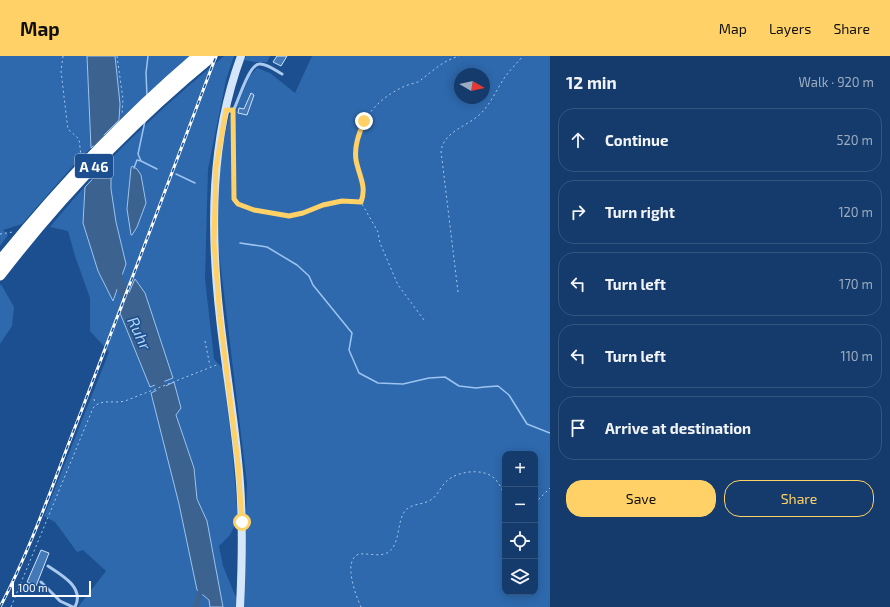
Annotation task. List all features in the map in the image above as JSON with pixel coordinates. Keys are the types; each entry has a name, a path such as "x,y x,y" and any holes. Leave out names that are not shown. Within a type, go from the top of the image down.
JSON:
{"highway":[{"name":"A 46","path":"0,261 47,204 100,148 155,94 198,56"},
{"name":"A 46","path":"0,275 56,207 110,148 168,93 212,56"}],"main road":[{"path":"240,607 243,547 240,483 234,422 220,318 214,242 216,167 241,56"}],"lane":[{"path":"229,110 240,96 253,66 258,64 264,65 282,74"},
{"path":"41,582 60,601 74,607 78,601 75,588 65,577 48,566"}],"path":[{"path":"63,56 61,71 68,128 79,139 81,157"},
{"path":"117,56 123,99 122,118"},
{"path":"361,202 364,194 363,184 356,160 356,146 364,121 374,107 385,97 401,88 418,82 447,61 459,56"},
{"path":"458,292 441,151 442,146 455,130 468,124 484,111 505,77 523,56"},
{"path":"229,110 234,199 238,204 254,210 289,216 303,213 323,205 342,201 361,202"},
{"path":"361,202 378,232 380,243 398,286 424,320"},
{"path":"0,234 12,232 16,233"},
{"path":"205,340 211,366"},
{"path":"10,607 29,564 90,412 95,405 103,401 118,402 125,400 220,363"},
{"path":"94,399 95,405"},
{"path":"361,607 354,589 351,574 353,558 359,554 386,553 391,549 395,543 402,515 405,510 432,500 448,480 457,475 469,472 481,472 493,477 502,491"},
{"path":"538,501 550,488"}],"shaded area":[{"path":"0,56 87,56 91,148 78,160 22,224 3,230 8,235 0,246"},
{"path":"115,56 191,56 119,120 120,104"},
{"path":"224,56 234,56 226,80 208,169 205,279 214,359 223,369 238,519 230,535 219,546 223,566 237,600 236,607 223,607 207,521 197,499 194,468 176,415 174,383 151,393 179,504 197,590 209,600 210,607 78,607 106,571 83,550 77,552 55,522 44,516 109,352 90,331 90,298 68,231 50,227 90,181 133,137 178,95","holes":["111,161 111,189 116,222 126,264 85,187","132,166 141,175 146,203 137,227 132,235 129,182","135,279 145,293 172,378 151,387 120,313"]},
{"path":"246,56 270,56 267,62 255,62 244,60"},
{"path":"312,56 550,56 550,607 243,607 247,484 218,244 217,172 229,116 235,111 250,76 257,68 270,73 295,93"},
{"path":"1,284 14,307 12,326 0,344 0,286"}],"water":[{"path":"87,56 115,56 120,104 119,120 91,148"},
{"path":"111,160 111,189 116,222 126,264 113,301 98,271 83,223 85,187"},
{"path":"132,166 137,169 141,175 146,203 137,227 131,235 127,209"},
{"path":"135,279 145,293 173,378 150,387 120,313"},
{"path":"174,382 181,408 176,415 194,468 197,499 207,521 223,607 210,607 209,600 197,590 179,504 151,393"}],"building":[{"path":"277,56 287,56 281,66 273,62"},
{"path":"251,93 254,95 247,115 238,113 239,108 244,109"},
{"path":"41,550 49,553 36,586 27,582"}],"waterway":[{"path":"147,96 146,73 148,56"},
{"path":"141,161 138,154 145,121"},
{"name":"Ruhr","path":"97,187 99,127"},
{"path":"134,168 137,160 157,169"},
{"path":"176,174 195,183"},
{"path":"240,243 267,247 297,265 309,276 313,285 352,333 349,350 359,373 378,383 403,384 429,378 445,377 459,386 476,388 498,386 509,395 527,424 550,433"},
{"name":"Ruhr","path":"115,269 131,312"},
{"name":"Ruhr","path":"156,371 165,401"},
{"path":"196,607 202,586"}],"railway":[{"path":"0,607 23,560 43,511 216,56"}],"route":[{"path":"242,522 234,422 215,276 213,217 214,184 226,110 233,110 234,199 238,204 254,210 289,216 303,213 323,205 342,201 361,202 364,194 363,184 356,160 356,146 364,121"}]}
